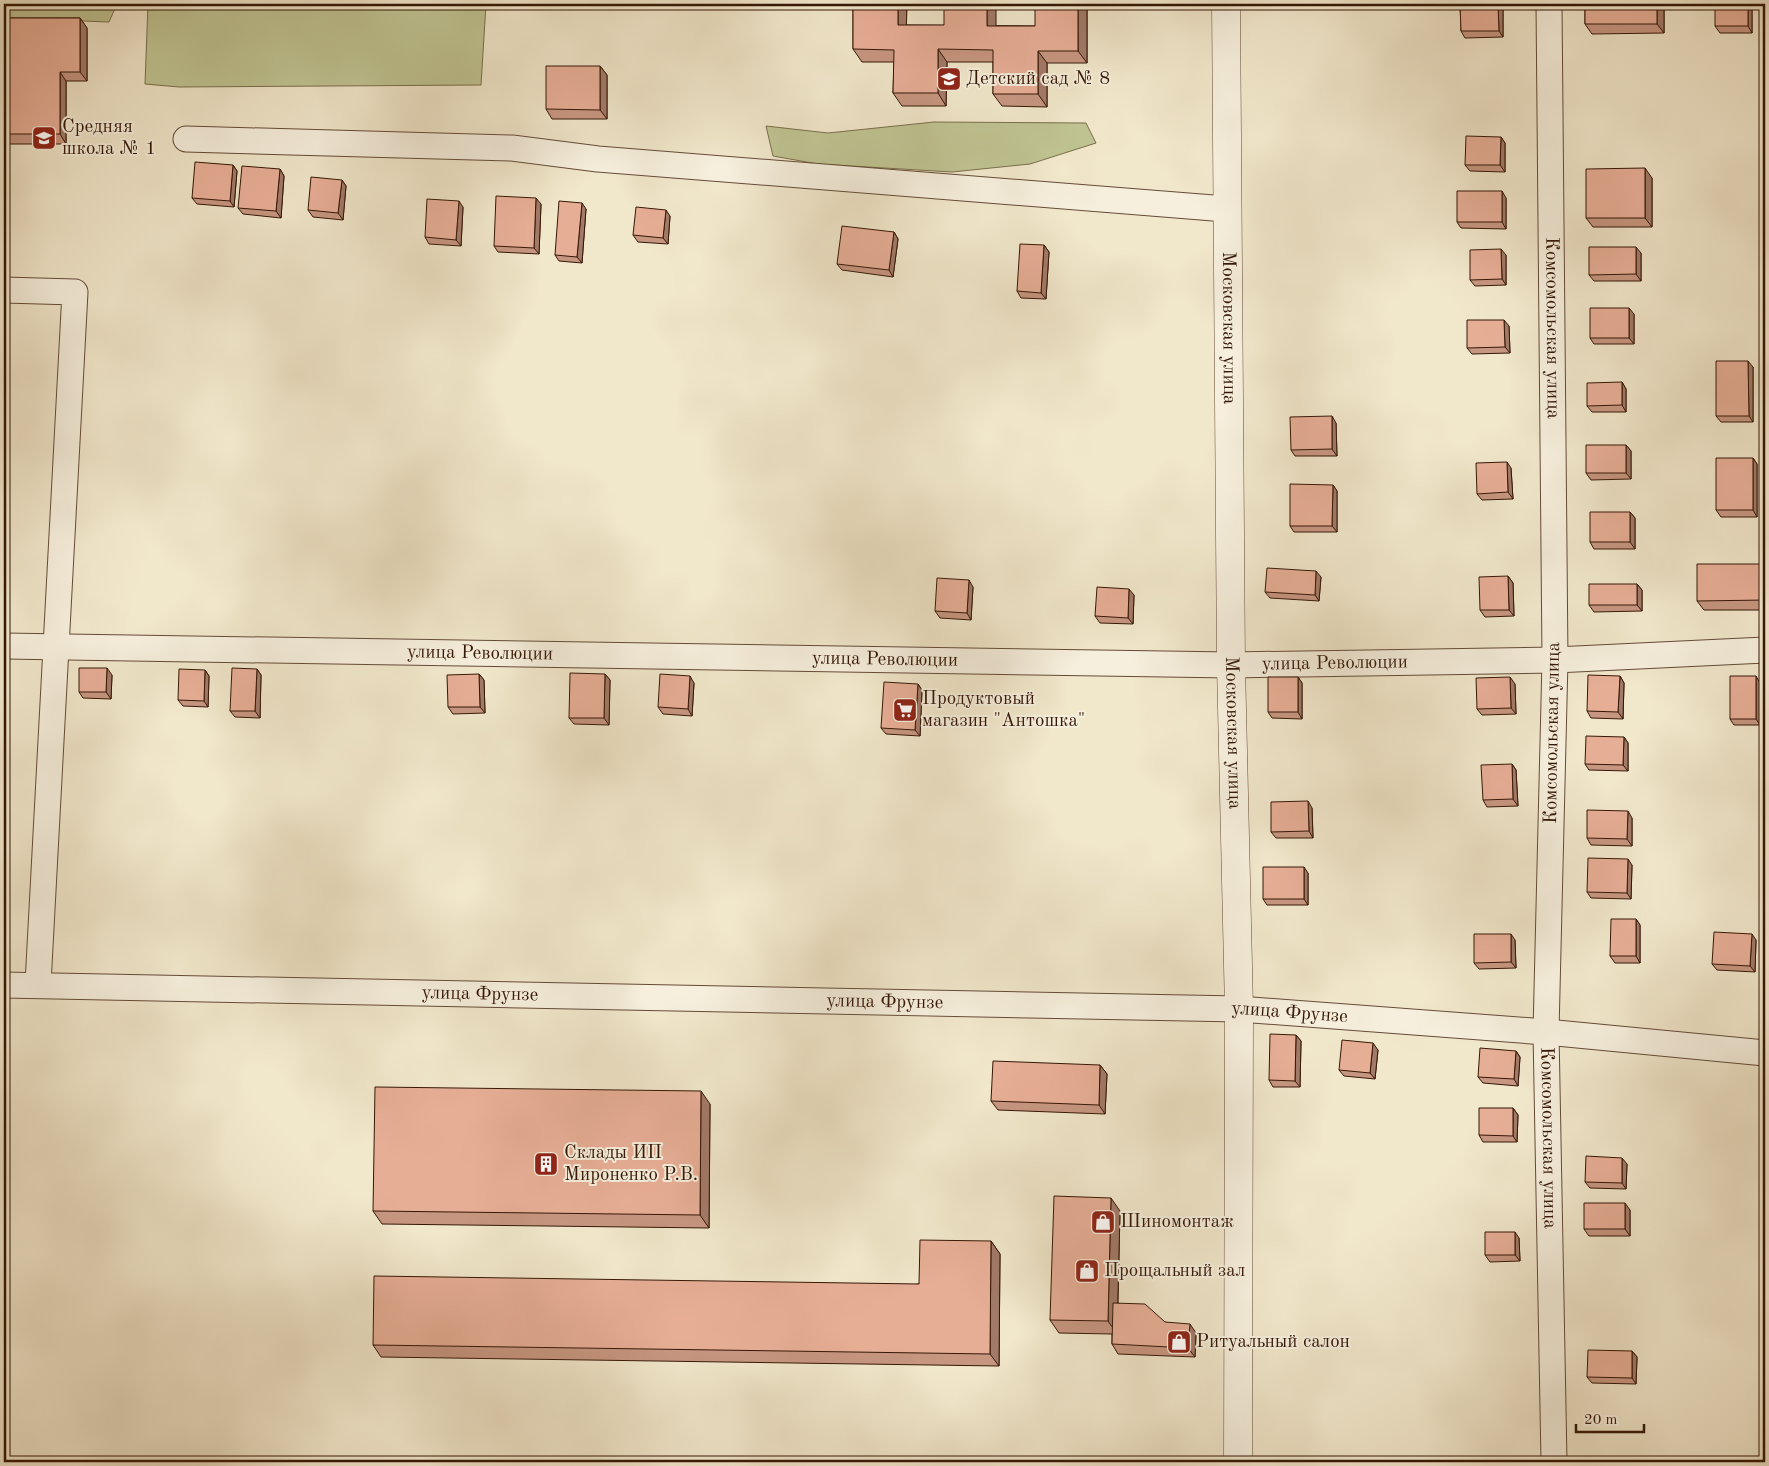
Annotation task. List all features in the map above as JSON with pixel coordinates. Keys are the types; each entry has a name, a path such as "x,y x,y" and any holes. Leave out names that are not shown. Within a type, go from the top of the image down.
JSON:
{"street":[{"name":"Московская улица","path":"1226,4 1226,209 1239,1009 1238,1462"},
{"name":"Комсомольская улица","path":"1550,4 1555,660 1546,1032 1554,1462"},
{"path":"186,139 512,148 598,159 1226,209"},
{"path":"4,290 75,292 38,984"},
{"name":"улица Революции","path":"4,646 1232,665 1555,660 1765,650"},
{"name":"улица Фрунзе","path":"4,984 1239,1009 1546,1032 1765,1053"}],"green space":[{"path":"4,4 117,4 109,22 4,18"},
{"path":"148,4 486,4 481,85 179,87 145,84"},
{"path":"934,122 1086,123 1096,143 1030,164 952,172 818,164 773,156 766,126 828,133"}],"building":[{"path":"853,4 898,4 898,25 944,25 944,4 987,4 987,26 1035,26 1035,4 1078,4 1078,51 1038,51 1038,94 993,94 993,50 938,49 938,93 893,93 894,50 853,49"},
{"path":"1460,4 1498,4 1499,31 1461,31"},
{"path":"1585,4 1657,4 1657,24 1585,24"},
{"path":"1715,4 1748,4 1748,26 1715,26"},
{"path":"4,18 80,18 80,72 60,72 60,134 4,134"},
{"path":"546,66 600,66 600,110 546,109"},
{"path":"1466,136 1501,137 1500,165 1465,165"},
{"path":"195,162 233,165 230,201 192,198"},
{"path":"242,166 280,169 276,211 238,208"},
{"path":"1645,168 1645,218 1586,218 1586,169"},
{"path":"311,177 342,180 338,213 308,210"},
{"path":"1457,191 1502,191 1502,222 1457,222"},
{"path":"496,196 536,198 534,248 494,246"},
{"path":"427,199 459,201 456,240 425,237"},
{"path":"559,201 582,203 577,257 555,255"},
{"path":"636,207 666,210 663,238 633,235"},
{"path":"842,226 894,232 889,270 837,264"},
{"path":"1020,244 1044,245 1041,293 1017,291"},
{"path":"1589,247 1636,247 1636,274 1589,275"},
{"path":"1501,249 1502,279 1470,280 1470,250"},
{"path":"1590,308 1629,308 1629,338 1590,338"},
{"path":"1467,320 1504,320 1505,347 1467,348"},
{"path":"1716,361 1748,361 1749,416 1716,416"},
{"path":"1622,382 1622,405 1587,406 1587,383"},
{"path":"1332,416 1332,449 1291,450 1290,417"},
{"path":"1586,445 1626,445 1626,473 1586,473"},
{"path":"1716,458 1753,458 1753,510 1716,510"},
{"path":"1507,462 1508,492 1477,494 1476,463"},
{"path":"1290,484 1333,485 1332,526 1290,526"},
{"path":"1590,512 1630,512 1630,542 1590,542"},
{"path":"1697,564 1765,564 1765,600 1697,601"},
{"path":"1267,568 1316,571 1315,595 1265,592"},
{"path":"1508,576 1509,610 1480,610 1479,577"},
{"path":"937,578 969,580 967,613 935,611"},
{"path":"1589,584 1637,584 1637,605 1589,605"},
{"path":"1097,587 1129,589 1128,618 1095,616"},
{"path":"79,668 107,668 106,692 79,692"},
{"path":"232,668 257,669 255,711 230,711"},
{"path":"179,669 205,670 204,701 178,700"},
{"path":"570,673 605,674 604,718 569,718"},
{"path":"479,674 480,707 448,707 447,675"},
{"path":"660,674 690,676 688,709 658,707"},
{"path":"1588,675 1620,676 1618,712 1587,711"},
{"path":"1730,676 1756,676 1756,719 1730,719"},
{"path":"1268,677 1298,677 1298,712 1268,712"},
{"path":"1510,677 1511,708 1477,709 1476,678"},
{"path":"884,682 918,684 915,730 881,728"},
{"path":"1586,736 1624,737 1623,765 1585,764"},
{"path":"1512,764 1513,799 1483,800 1481,765"},
{"path":"1308,801 1309,831 1271,832 1271,802"},
{"path":"1587,810 1628,811 1627,839 1587,838"},
{"path":"1588,858 1628,859 1627,893 1587,892"},
{"path":"1263,867 1304,867 1304,899 1263,899"},
{"path":"1611,919 1636,919 1636,956 1610,956"},
{"path":"1714,932 1752,934 1750,966 1712,964"},
{"path":"1474,934 1511,934 1511,962 1474,963"},
{"path":"1270,1034 1296,1035 1295,1081 1269,1080"},
{"path":"1342,1040 1373,1043 1370,1073 1339,1070"},
{"path":"1480,1048 1516,1051 1514,1079 1478,1077"},
{"path":"993,1061 1100,1065 1099,1105 991,1101"},
{"name":"Склады ИП Мироненко Р.В.","path":"375,1087 701,1091 700,1215 373,1211"},
{"path":"1479,1108 1513,1108 1513,1136 1479,1135"},
{"path":"1586,1156 1622,1158 1622,1183 1585,1182"},
{"path":"1054,1196 1111,1198 1108,1321 1050,1320"},
{"path":"1584,1203 1625,1203 1625,1229 1584,1229"},
{"path":"1485,1232 1515,1232 1515,1255 1485,1255"},
{"path":"920,1240 991,1241 990,1354 373,1345 374,1276 919,1284"},
{"path":"1113,1303 1145,1304 1165,1322 1190,1324 1188,1348 1112,1344"},
{"path":"1588,1350 1632,1351 1632,1378 1587,1377"}],"place":[{"name":"Детский сад № 8","path":"949,79"},
{"name":"Средняя школа № 1","path":"44,138"},
{"name":"Продуктовый магазин \"Антошка\"","path":"905,710"},
{"name":"Склады ИП Мироненко Р.В.","path":"546,1164"},
{"name":"Шиномонтаж","path":"1103,1222"},
{"name":"Прощальный зал","path":"1087,1271"},
{"name":"Ритуальный салон","path":"1179,1342"}]}
